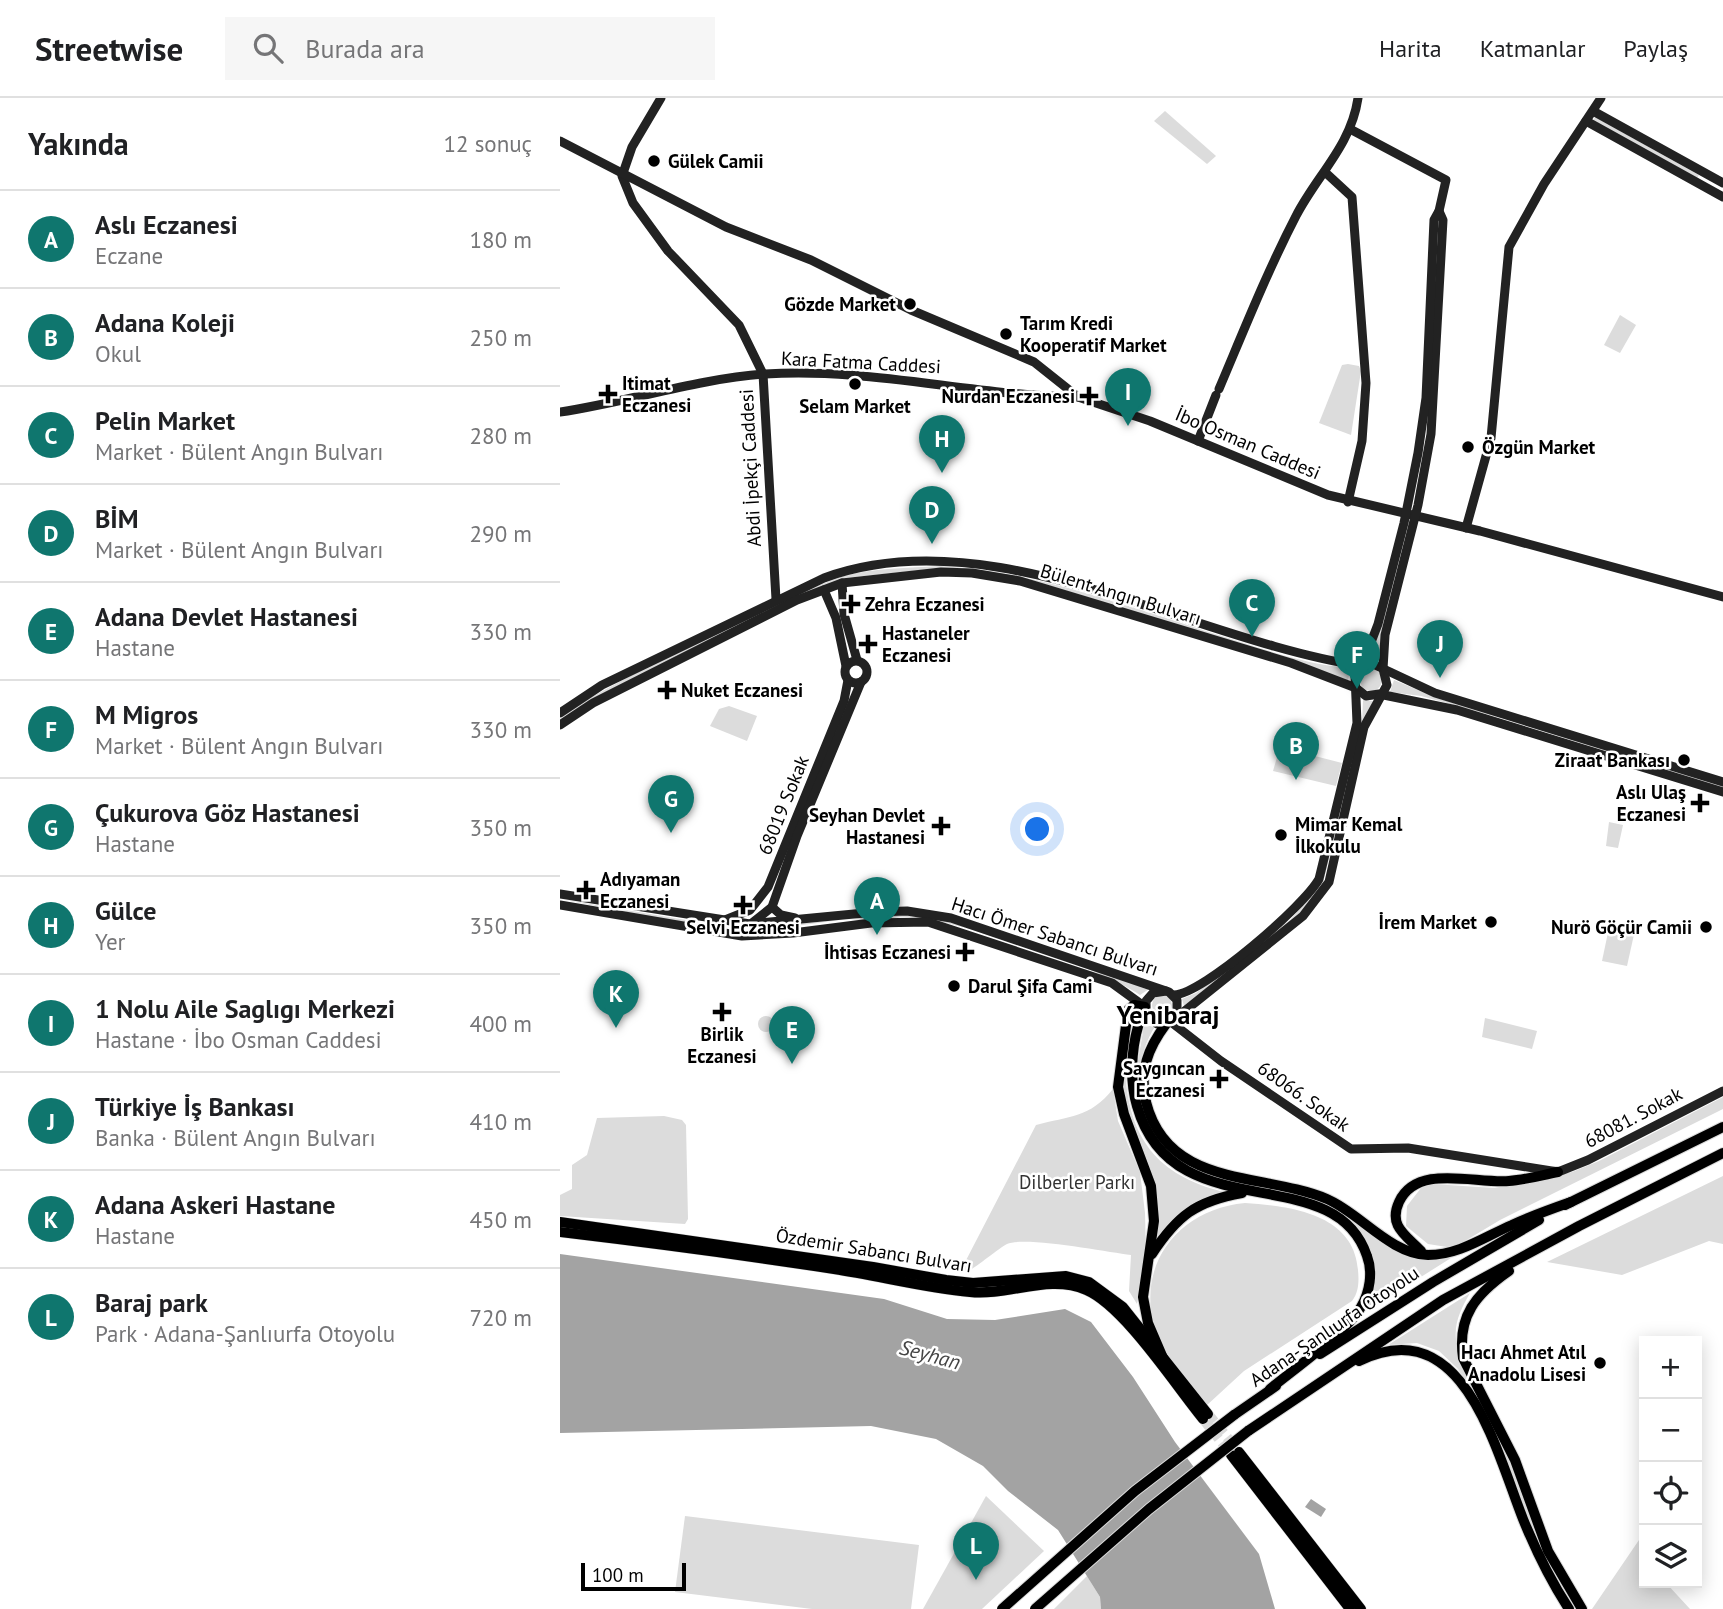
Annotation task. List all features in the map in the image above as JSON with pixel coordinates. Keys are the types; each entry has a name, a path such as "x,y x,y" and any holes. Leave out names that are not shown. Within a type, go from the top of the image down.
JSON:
{"highway":[{"path":"1163,1358 1148,1323 1143,1297 1154,1221 1151,1186 1124,1114 1118,1087 1128,1010 1134,1005 1145,1007 1138,1023 1133,1060 1133,1091 1141,1121 1155,1145 1176,1166 1202,1180 1314,1205 1335,1216 1353,1229 1363,1245 1371,1267 1369,1286 1361,1308 1270,1389"},
{"path":"1171,1020 1151,1044 1144,1066 1143,1091 1150,1115 1163,1138 1182,1156 1201,1167 1328,1199 1402,1247 1425,1255 1450,1252 1473,1244 1513,1224 1571,1202"},
{"name":"Adana-Şanlıurfa Otoyolu","path":"1002,1609 1135,1490 1270,1389 1423,1288 1571,1202 1723,1127"},
{"name":"Adana-Şanlıurfa Otoyolu","path":"1035,1609 1149,1509 1299,1395 1443,1300 1579,1226 1723,1153"},
{"path":"1425,1255 1402,1235 1394,1211 1402,1195 1416,1182 1432,1178 1511,1181 1558,1172"},
{"path":"1151,1256 1165,1234 1192,1208 1210,1200 1248,1192"},
{"path":"1579,1226 1485,1288 1467,1312 1461,1342 1463,1358 1515,1460 1548,1551 1582,1609"},
{"path":"1299,1395 1376,1353 1399,1348 1426,1353 1448,1367 1461,1381 1481,1416 1504,1465 1538,1556 1569,1609"}],"main road":[{"path":"622,176 632,147 661,98"},
{"path":"1198,441 1264,281 1297,213 1326,173 1350,129 1358,98"},
{"path":"1466,528 1491,438 1509,247 1544,184 1601,98"},
{"path":"1593,111 1723,183"},
{"path":"1586,121 1723,197"},
{"path":"1350,129 1446,180 1439,211 1443,220 1435,399 1411,514 1385,635 1383,669 1387,685 1364,727 1329,882 1303,916 1171,1020 1152,1021 1145,1007 1153,993 1194,990 1310,895 1325,861 1357,723 1355,676 1362,666 1378,624 1411,514"},
{"name":"İbo Osman Caddesi","path":"560,141 622,176 660,192 726,227 788,250 911,310 1034,362 1078,397 1198,441 1348,502 1411,514 1723,597"},
{"path":"1326,173 1352,197 1366,383 1362,441 1348,502"},
{"name":"Abdi İpekçi Caddesi","path":"622,176 634,203 668,251 739,325 763,374 776,599"},
{"name":"Kara Fatma Caddesi","path":"560,412 763,374 841,374 997,392 1078,397"},
{"name":"Bülent Angın Bulvarı","path":"560,713 602,685 776,599 844,571 930,562 973,562 1037,575 1295,653 1362,666 1373,664 1435,693 1723,782"},
{"name":"Bülent Angın Bulvarı","path":"560,724 593,703 716,640 824,590 842,583 941,572 1020,581 1291,663 1356,688 1366,696 1380,694 1457,710 1723,792"},
{"path":"842,583 844,614 857,660"},
{"path":"824,590 836,618 846,666 845,674 848,680 861,682 867,670 864,663 857,660"},
{"path":"846,666 857,660"},
{"name":"68019 Sokak","path":"722,921 750,910 768,887 844,701 848,680"},
{"name":"68019 Sokak","path":"772,907 797,836 861,682"},
{"name":"Hacı Ömer Sabancı Bulvarı","path":"560,894 750,924 777,924 800,919 906,911 951,918 1170,993"},
{"name":"Hacı Ömer Sabancı Bulvarı","path":"560,905 737,935 793,933 871,923 928,922 1112,983 1145,1007"},
{"path":"737,935 772,907 781,915 800,919"},
{"path":"707,932 710,919"},
{"path":"1170,993 1179,1005 1171,1020"},
{"name":"68066. Sokak","path":"1171,1020 1221,1061 1351,1149 1408,1148 1558,1172"},
{"name":"68081. Sokak","path":"1558,1172 1588,1160 1723,1091"},
{"name":"Özdemir Sabancı Bulvarı","path":"560,1222 972,1283 1066,1276 1106,1292 1123,1307 1205,1417 1117,1313 1085,1289 1063,1284 1039,1284 1011,1290 973,1292 797,1263 560,1232"},
{"path":"1350,1609 1235,1453 1361,1609"}],"green space":[{"path":"1165,111 1216,156 1207,164 1154,121"},
{"path":"1595,117 1699,175 1697,178 1593,121"},
{"path":"1620,315 1636,325 1620,353 1604,345"},
{"path":"1342,365 1359,366 1361,371 1351,435 1319,423"},
{"path":"1408,524 1381,634 1379,659 1370,657"},
{"path":"940,566 1014,575 1087,593 1290,657 1350,668 1348,681 1260,650 1024,578 940,568 845,578 800,595 594,698 560,719 604,690 646,668 742,620 823,584 868,571"},
{"path":"1371,669 1379,672 1382,680 1379,688 1371,691 1363,688 1360,680 1363,672"},
{"path":"1394,680 1437,698 1723,786 1723,788 1501,718 1421,696 1390,692"},
{"path":"1363,700 1373,701 1363,724 1322,887 1304,910 1184,1006 1182,999 1196,993 1290,920 1320,886 1362,724"},
{"path":"729,706 757,716 747,741 710,726 719,709"},
{"path":"1280,747 1342,763 1336,786 1273,771"},
{"path":"1609,822 1623,825 1618,848 1606,846"},
{"path":"560,899 704,923 703,927"},
{"path":"909,915 953,922 992,935 930,920 879,917"},
{"path":"844,920 768,929 748,931 752,927"},
{"path":"1610,923 1635,930 1627,966 1602,961"},
{"path":"1066,961 1149,989 1140,995"},
{"path":"1162,995 1169,998 1172,1005 1169,1012 1162,1015 1155,1012 1152,1005 1155,998"},
{"path":"763,1016 769,1016 774,1024 772,1030 763,1032 758,1027 758,1021"},
{"path":"1485,1018 1537,1031 1532,1049 1482,1037"},
{"path":"1145,1020 1156,1025 1147,1042 1139,1070 1142,1099 1148,1114 1177,1156 1322,1200 1355,1219 1380,1239 1408,1254 1427,1258 1451,1258 1367,1311 1374,1277 1369,1248 1351,1224 1339,1214 1323,1204 1190,1170 1164,1150 1138,1100 1136,1072"},
{"path":"1125,1070 1133,1115 1150,1150 1180,1175 1200,1185 1224,1192 1184,1210 1154,1241 1156,1213 1123,1097 1122,1071"},
{"name":"Dilberler Parkı","path":"1113,1089 1118,1121 1140,1172 1145,1213 1146,1254 1137,1304 1129,1291 1131,1255 1048,1243 1016,1242 1007,1244 967,1272 962,1268 1036,1125 1087,1111"},
{"path":"1723,1097 1723,1109 1500,1220 1460,1244 1447,1247 1428,1244 1406,1226 1407,1206 1421,1188 1432,1184 1495,1188 1572,1172 1599,1161"},
{"path":"664,1116 682,1120 686,1125 688,1219 685,1224 560,1216 560,1195 572,1189 572,1165 587,1155 597,1118"},
{"path":"1723,1176 1723,1244 1709,1241 1622,1275 1547,1262"},
{"path":"1245,1203 1300,1211 1333,1225 1345,1236 1354,1251 1358,1286 1352,1301 1244,1371 1206,1406 1161,1344 1152,1318 1150,1294 1154,1271 1164,1250 1178,1232 1197,1218 1219,1208"},
{"path":"1470,1293 1456,1327 1456,1339 1464,1369 1509,1456 1548,1553 1577,1609 1562,1591 1527,1519 1493,1429 1458,1369 1439,1351 1417,1343 1388,1345"},
{"path":"986,1496 1044,1551 982,1609 923,1609"},
{"path":"685,1516 919,1545 911,1609 812,1609 675,1592"},
{"path":"1639,1540 1639,1588 1671,1588 1690,1609 1592,1609"},
{"path":"1087,1576 1100,1597 1101,1609 1054,1609"}],"water":[{"name":"Seyhan","path":"560,1254 884,1299 947,1319 995,1320 1065,1309 1091,1322 1133,1377 1175,1442 1259,1554 1275,1609 1101,1609 1100,1597 1058,1530 1008,1491 983,1466 936,1439 871,1426 560,1433"},
{"path":"1311,1499 1326,1509 1321,1517 1305,1507"}],"tunnel":[{"path":"1208,1414 1236,1448"},
{"path":"1203,1419 1231,1454"}],"place":[{"name":"Gülek Camii","path":"654,161"},
{"name":"Gözde Market","path":"910,304"},
{"name":"Tarım Kredi Kooperatif Market","path":"1006,334"},
{"name":"Selam Market","path":"855,384"},
{"name":"Itimat Eczanesi","path":"608,394"},
{"name":"Nurdan Eczanesi","path":"1089,396"},
{"name":"1 Nolu Aile Saglıgı Merkezi","path":"1128,426"},
{"name":"Özgün Market","path":"1468,447"},
{"name":"Gülce","path":"942,473"},
{"name":"BİM","path":"932,544"},
{"name":"Zehra Eczanesi","path":"851,604"},
{"name":"Pelin Market","path":"1252,637"},
{"name":"Hastaneler Eczanesi","path":"868,644"},
{"name":"Türkiye İş Bankası","path":"1440,678"},
{"name":"M Migros","path":"1357,689"},
{"name":"Nuket Eczanesi","path":"667,690"},
{"name":"Ziraat Bankası","path":"1684,760"},
{"name":"Adana Koleji","path":"1296,780"},
{"name":"Aslı Ulaş Eczanesi","path":"1700,803"},
{"name":"Seyhan Devlet Hastanesi","path":"941,826"},
{"name":"Çukurova Göz Hastanesi","path":"671,833"},
{"name":"Mimar Kemal İlkokulu","path":"1281,835"},
{"name":"Adıyaman Eczanesi","path":"586,890"},
{"name":"Selvi Eczanesi","path":"743,905"},
{"name":"İrem Market","path":"1491,922"},
{"name":"Nurö Göçür Camii","path":"1706,927"},
{"name":"Aslı Eczanesi","path":"877,935"},
{"name":"İhtisas Eczanesi","path":"965,952"},
{"name":"Darul Şifa Cami","path":"954,986"},
{"name":"Birlik Eczanesi","path":"722,1012"},
{"name":"Adana Askeri Hastane","path":"616,1028"},
{"name":"Adana Devlet Hastanesi","path":"792,1064"},
{"name":"Saygıncan Eczanesi","path":"1219,1079"},
{"name":"Hacı Ahmet Atıl Anadolu Lisesi","path":"1600,1363"},
{"name":"Baraj park","path":"976,1580"}],"district":[{"name":"Yenibaraj","path":"1168,1015"}]}
